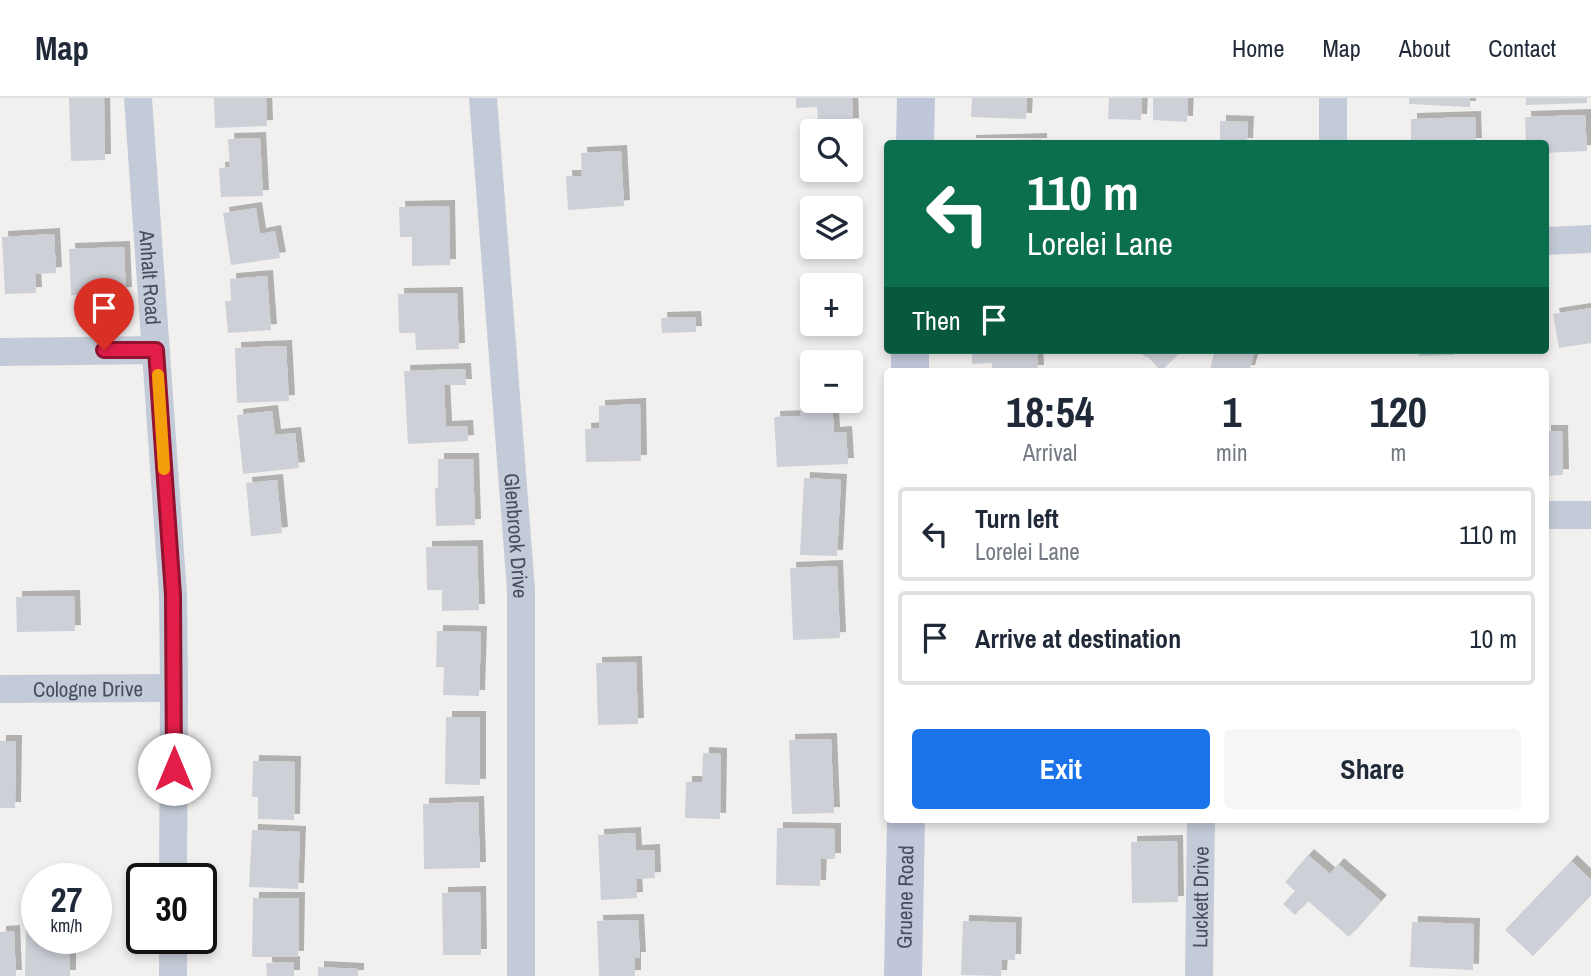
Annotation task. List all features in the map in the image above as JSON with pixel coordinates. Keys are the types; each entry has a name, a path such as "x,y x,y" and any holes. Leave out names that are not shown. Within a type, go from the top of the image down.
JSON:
{"street":[{"name":"Anhalt Road","path":"138,98 173,595 173,863"},
{"name":"Glenbrook Drive","path":"483,98 521,590 521,976"},
{"path":"915,140 916,98"},
{"path":"1333,98 1334,140"},
{"path":"1549,241 1591,239"},
{"path":"0,352 156,350"},
{"path":"1549,515 1591,515"},
{"name":"Cologne Drive","path":"0,689 174,688"},
{"name":"Gruene Road","path":"903,976 906,823"},
{"name":"Luckett Drive","path":"1199,976 1201,823"},
{"path":"173,954 173,976"}],"building":[{"path":"69,98 104,98 105,160 71,161"},
{"path":"214,98 266,98 267,126 215,128"},
{"path":"796,98 852,98 853,119 818,119 817,107 796,108"},
{"path":"972,98 1027,98 1026,119 971,117"},
{"path":"1109,98 1142,98 1141,120 1108,119"},
{"path":"1153,98 1188,98 1187,122 1153,120"},
{"path":"1409,98 1470,98 1470,107 1409,104"},
{"path":"1526,98 1587,98 1587,103 1526,105"},
{"path":"1585,115 1587,151 1549,153 1549,140 1526,140 1525,117"},
{"path":"1475,117 1476,140 1411,140 1411,119"},
{"path":"1220,121 1248,122 1247,140 1220,140"},
{"path":"260,138 263,196 221,197 219,168 230,167 228,139"},
{"path":"621,151 624,206 568,210 566,176 582,176 581,153"},
{"path":"449,206 450,265 412,266 412,237 400,237 399,207"},
{"path":"256,208 260,234 275,231 280,258 231,265 223,213"},
{"path":"54,234 56,273 35,274 36,293 5,294 2,237"},
{"path":"124,247 126,293 71,295 69,249"},
{"path":"267,276 271,330 228,333 225,301 231,301 230,279"},
{"path":"457,293 459,349 416,350 415,333 399,333 398,294"},
{"path":"1591,308 1591,343 1559,348 1553,314"},
{"path":"695,317 696,332 662,333 661,318"},
{"path":"286,346 289,401 237,403 235,348"},
{"path":"972,354 1037,354 1038,368 992,368 992,363 972,364"},
{"path":"1142,354 1179,354 1164,368 1158,368 1147,356 1146,358"},
{"path":"1214,354 1254,354 1250,368 1210,368"},
{"path":"1419,354 1454,354 1454,355"},
{"path":"465,369 466,385 444,385 446,427 467,426 468,441 408,444 404,371"},
{"path":"640,404 641,461 586,462 585,429 599,428 599,406"},
{"path":"272,411 275,435 295,433 299,468 243,474 237,415"},
{"path":"801,413 833,413 834,433 846,432 848,464 777,467 774,417 801,416"},
{"path":"1549,431 1562,431 1563,475 1549,476"},
{"path":"438,459 473,459 475,525 436,526 435,488 438,488"},
{"path":"804,478 841,480 837,556 800,555"},
{"path":"277,480 282,533 251,536 246,483"},
{"path":"477,546 479,610 442,611 442,590 427,590 426,547"},
{"path":"837,566 840,638 793,640 790,568"},
{"path":"74,596 75,631 17,632 16,597"},
{"path":"437,631 481,632 479,696 443,695 444,667 436,667"},
{"path":"636,662 638,724 598,725 596,663"},
{"path":"446,717 480,717 480,785 445,784"},
{"path":"831,739 834,813 792,814 789,740"},
{"path":"0,741 16,741 15,808 0,808"},
{"path":"703,753 721,754 720,819 685,818 686,782 702,782"},
{"path":"253,761 295,762 294,820 258,819 258,797 252,797"},
{"path":"478,802 480,868 424,869 423,804"},
{"path":"777,828 835,829 835,859 821,859 820,886 776,885"},
{"path":"252,830 300,832 298,889 249,887"},
{"path":"635,833 636,851 654,850 655,878 636,879 637,898 601,900 598,835"},
{"path":"1177,841 1178,902 1132,903 1131,842"},
{"path":"1308,855 1330,874 1338,864 1381,901 1349,937 1308,901 1295,915 1283,904 1295,891 1285,882"},
{"path":"1571,861 1591,880 1591,895 1533,956 1505,930"},
{"path":"480,892 481,955 443,955 442,893"},
{"path":"253,898 299,898 298,957 252,957"},
{"path":"638,920 640,958 635,958 635,976 599,976 597,921"},
{"path":"963,921 1016,923 1015,960 1002,960 1001,976 961,975"},
{"path":"1412,922 1474,924 1473,970 1410,967"},
{"path":"14,931 16,976 0,976 0,932"},
{"path":"25,954 70,954 70,976 25,976"},
{"path":"294,962 294,976 267,976 266,963"},
{"path":"318,967 358,969 358,976 318,976"}],"slow traffic":[{"path":"158,375 164,469"}],"route":[{"path":"104,350 156,350 173,595 174,769"}]}
